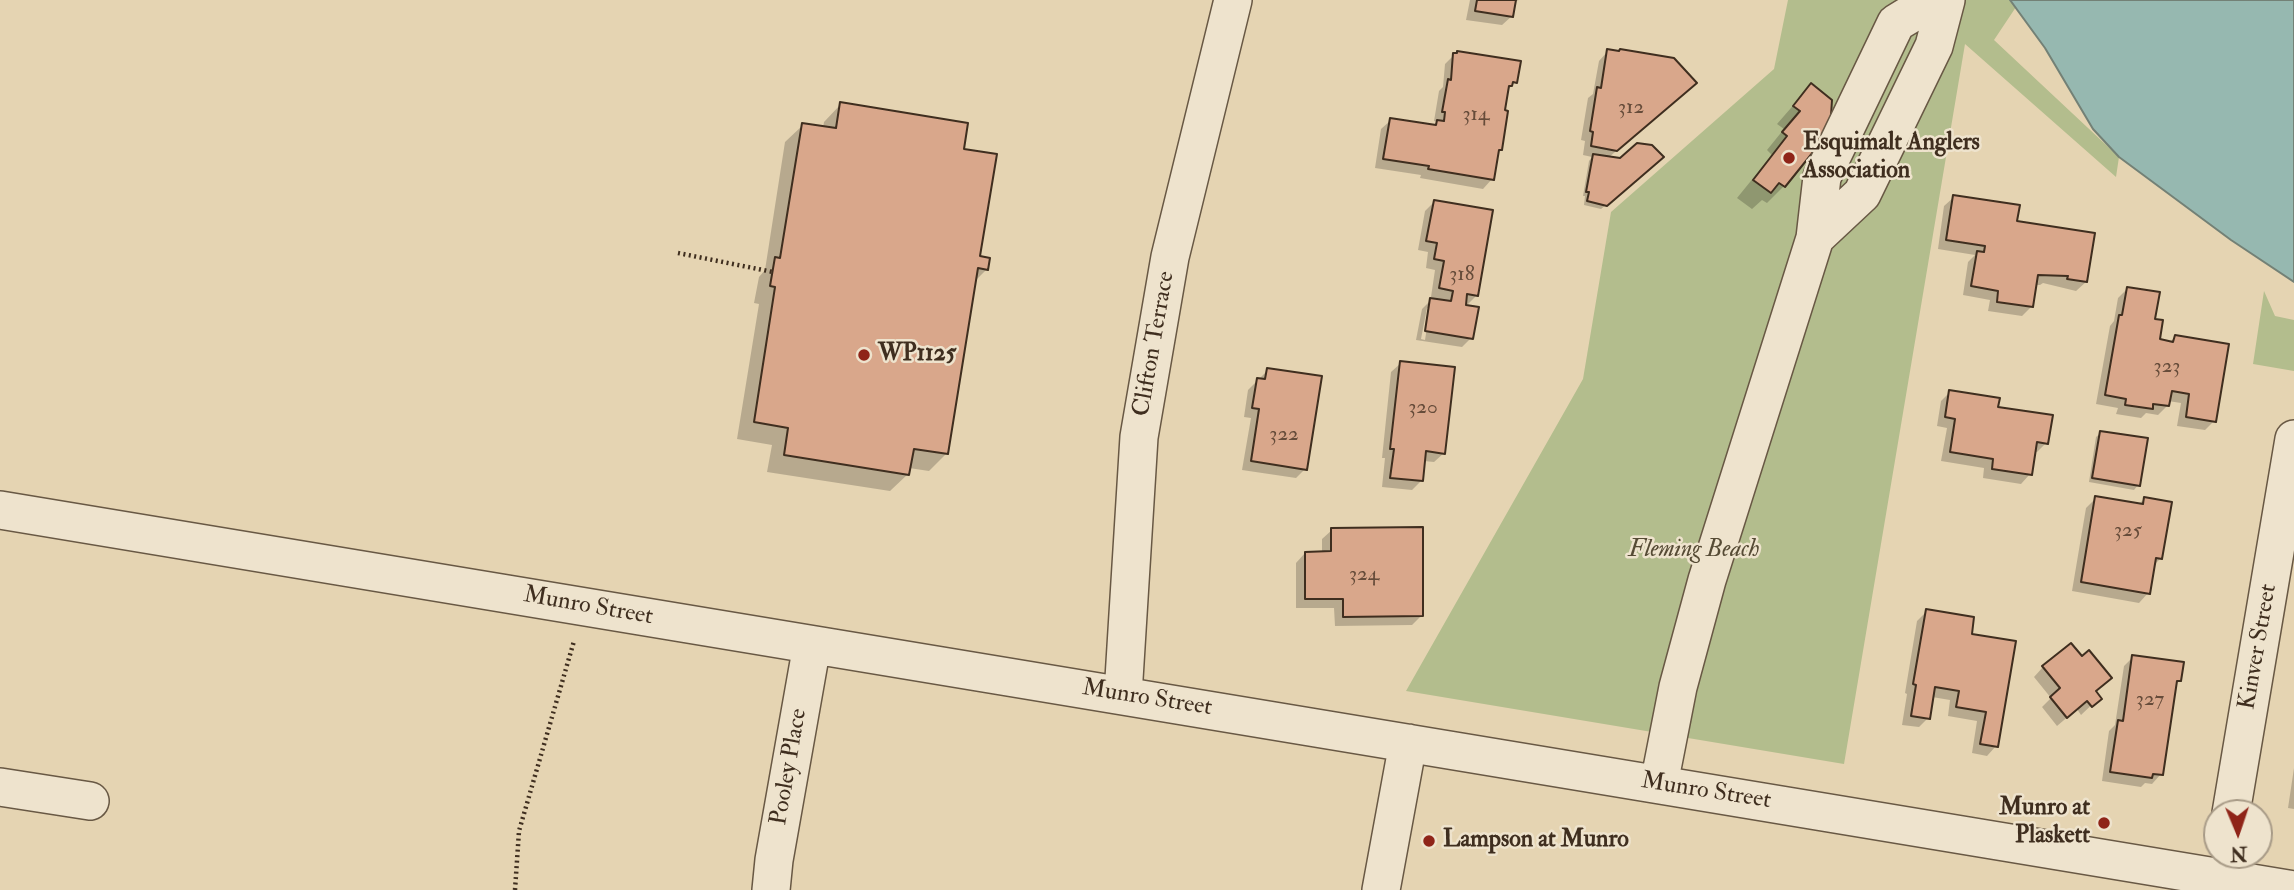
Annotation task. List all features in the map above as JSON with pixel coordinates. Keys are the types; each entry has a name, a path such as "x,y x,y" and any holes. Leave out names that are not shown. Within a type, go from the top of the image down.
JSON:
{"street":[{"name":"Clifton Terrace","path":"1123,695 1139,437 1170,257 1233,0"},
{"path":"1659,784 1678,687 1707,580 1815,238 1822,177 1896,23 1934,0"},
{"path":"1815,238 1862,194 1934,46 1946,0"},
{"name":"Kinver Street","path":"2233,799 2294,439"},
{"name":"Munro Street","path":"0,510 1659,784 2203,863"},
{"name":"Pooley Place","path":"771,890 776,847 812,645"},
{"path":"1381,890 1408,743"},
{"path":"0,787 90,802"},
{"name":"Munro Street","path":"2230,869 2285,889"}],"path":[{"path":"678,253 773,272"},
{"path":"515,890 519,831 584,606"}],"green space":[{"name":"Fleming Beach","path":"1788,0 2010,0 2016,7 1994,40 2119,157 2116,177 1965,44 1844,764 1406,691 1583,379 1611,212 1774,69"},
{"path":"2264,291 2275,316 2294,320 2294,371 2253,364"}],"water":[{"path":"2010,0 2294,0 2294,282 2231,240 2119,157 2093,129 2045,48"}],"building":[{"path":"1477,0 1516,0 1513,17 1475,11"},
{"path":"1607,49 1674,58 1697,83 1617,151 1591,146 1593,132 1590,131 1597,87 1601,88"},
{"path":"1457,51 1521,61 1517,83 1513,82 1512,86 1509,86 1502,150 1499,150 1494,180 1383,159 1390,118 1436,125 1437,120 1444,121 1445,112 1442,112 1448,79 1451,80 1453,53"},
{"name":"Esquimalt Anglers Association","path":"1811,83 1832,100 1830,131 1785,187 1779,183 1771,193 1753,180 1787,136 1782,132 1800,111 1793,106"},
{"name":"WP1125","path":"840,102 968,123 964,149 997,154 980,256 990,258 988,270 978,268 948,454 914,449 909,475 784,455 788,428 754,422 775,287 770,286 775,257 780,258 802,123 836,128"},
{"path":"1637,143 1652,145 1664,157 1607,206 1587,201 1589,192 1586,192 1593,154 1620,158"},
{"path":"1953,195 2020,205 2017,221 2095,233 2087,282 2067,279 2068,276 2038,275 2033,307 1997,302 1998,291 1971,286 1977,251 1984,252 1985,246 1946,240"},
{"path":"1434,200 1493,210 1478,296 1467,294 1466,305 1479,307 1473,339 1425,331 1430,298 1451,301 1453,291 1439,288 1444,261 1434,259 1437,243 1426,241"},
{"path":"2127,287 2160,292 2155,319 2163,320 2160,339 2173,342 2175,335 2229,344 2216,422 2186,417 2189,394 2172,391 2169,406 2153,404 2153,409 2125,405 2126,399 2105,395 2119,315 2122,315"},
{"path":"1400,361 1455,367 1445,454 1426,451 1423,481 1390,478 1394,449 1390,449"},
{"path":"1267,368 1322,376 1307,470 1251,461 1259,409 1252,408 1257,378 1265,379"},
{"path":"1949,390 2000,398 1998,407 2053,415 2048,444 2037,442 2032,475 1992,469 1993,459 1950,452 1955,419 1945,417"},
{"path":"2100,431 2148,438 2140,486 2092,478"},
{"path":"2095,496 2143,504 2144,497 2172,502 2162,559 2156,558 2150,594 2081,582"},
{"path":"1423,527 1423,616 1343,617 1343,599 1305,599 1305,552 1331,551 1331,528"},
{"path":"1926,609 1974,617 1972,634 2016,641 1998,747 1980,744 1986,712 1956,707 1959,691 1935,687 1930,719 1911,716 1916,685 1913,684"},
{"path":"2071,643 2082,656 2089,650 2112,678 2096,691 2102,699 2092,707 2087,701 2067,718 2050,697 2060,688 2042,666"},
{"path":"2132,655 2184,662 2181,681 2177,681 2163,775 2153,774 2152,778 2110,772 2118,720 2123,721"}],"place":[{"name":"Esquimalt Anglers Association","path":"1789,158"},
{"name":"WP1125","path":"864,355"},
{"name":"Munro at Plaskett","path":"2104,823"},
{"name":"Lampson at Munro","path":"1429,841"}]}
